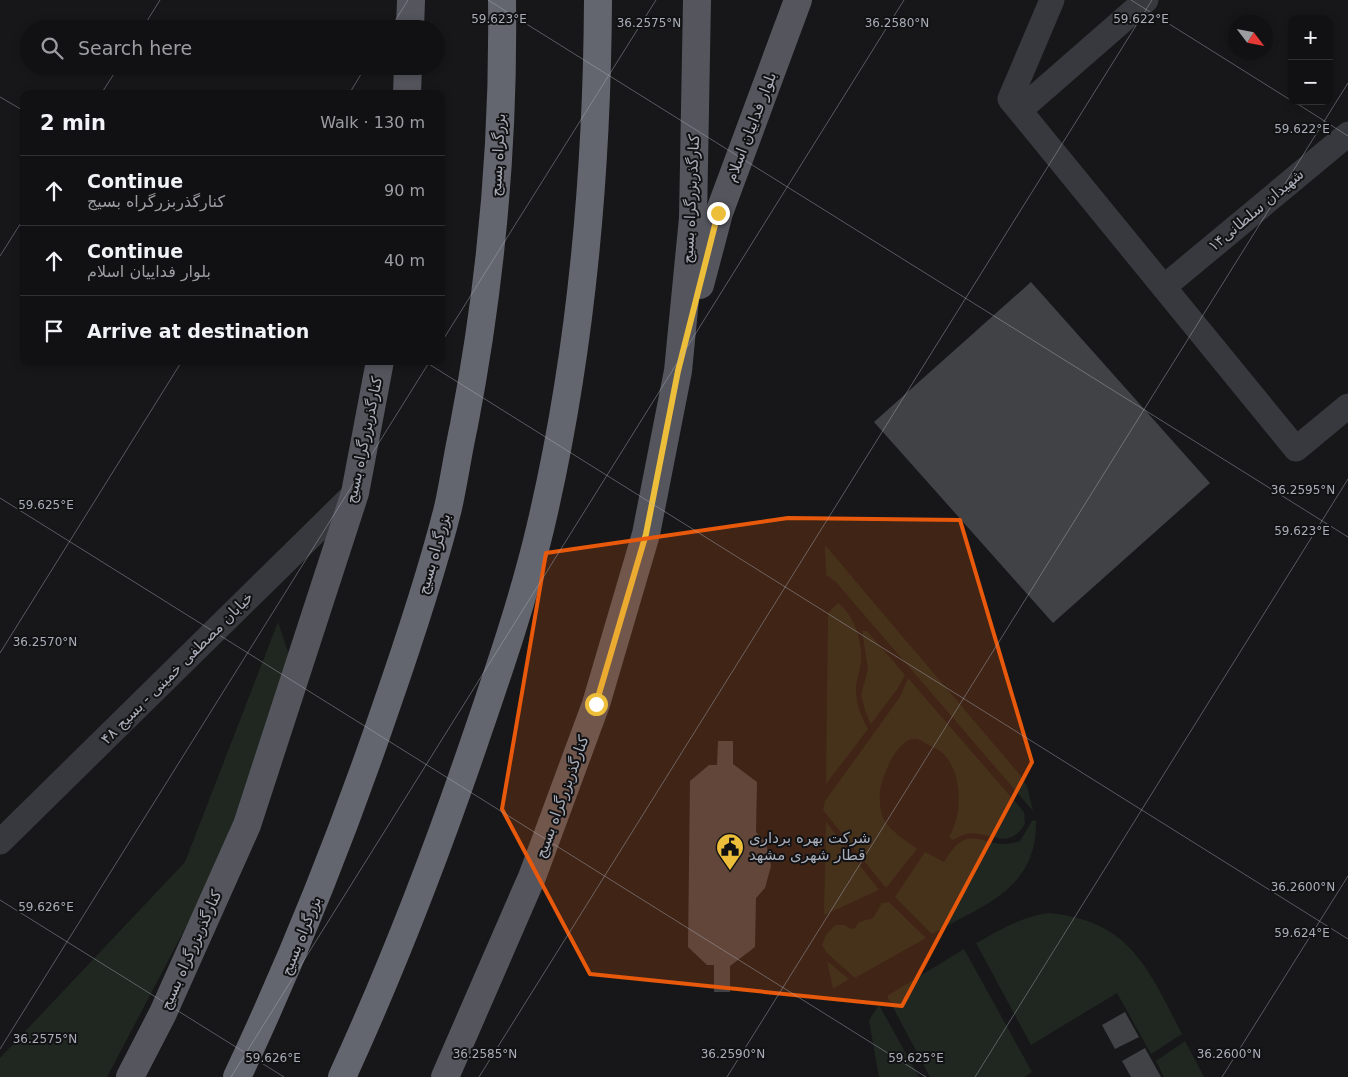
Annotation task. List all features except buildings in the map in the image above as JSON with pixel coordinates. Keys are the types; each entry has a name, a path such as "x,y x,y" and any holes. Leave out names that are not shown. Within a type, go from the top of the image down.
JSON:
{"highway":[{"name":"بزرگراه بسیج","path":"238,1077 283,979 349,816 406,650 448,507 476,363 496,205 503,45 502,0"},
{"path":"342,1077 370,1016 438,849 496,678 540,530 570,378 590,213 598,0"}],"main road":[{"path":"410,20 411,0"},
{"name":"کنارگذربزرگراه بسیج","path":"445,1077 532,877 596,704 646,534 678,371 693,218 697,0"},
{"name":"بلوار فداییان اسلام","path":"678,371 718,213 798,0"},
{"path":"407,90 408,75"},
{"name":"کنارگذربزرگراه بسیج","path":"130,1077 164,1013 247,825 355,493 379,365"}],"street":[{"path":"1015,105 1052,0"},
{"path":"1015,105 1146,0"},
{"path":"1015,105 1296,449 1348,406"},
{"name":"شهیدان سلطانی۱۴","path":"1164,287 1348,134"},
{"name":"خیابان مصطفی خمینی - بسیج ۴۸","path":"0,842 355,493"}],"highlighted area":[{"path":"788,518 960,520 1032,762 902,1006 590,974 502,809 546,553"}],"shaded area":[{"path":"825,545 1020,775 1027,786 1033,811 835,581 826,575"},
{"path":"838,603 849,614 859,638 861,662 856,694 859,710 868,729 826,784 828,613"},
{"path":"278,622 290,658 240,824 107,1077 0,1077 0,1058 185,862"},
{"path":"862,631 867,631 905,675 898,688 871,724 861,695 868,669"},
{"path":"908,678 1024,812 1025,824 1017,834 1009,838 974,833 953,840 949,837 956,818 959,797 952,765 937,749 918,739 910,740 897,750 892,758 881,784 880,802 882,814 888,825 895,833 917,849 886,888 823,810 825,801 900,697"},
{"path":"1036,820 1034,844 1028,863 1017,879 1004,892 970,914 932,934 895,897 925,852 944,862 954,848 962,841 978,839 1007,844 1020,841 1032,821"},
{"path":"826,822 879,890 824,915"},
{"path":"889,902 926,938 855,978 827,953 822,945 826,935 835,925 844,925 851,929 855,928 859,922 873,918 882,903"},
{"path":"1048,913 1076,918 1099,926 1117,937 1133,951 1158,988 1182,1034 1151,1054 1117,993 1031,1045 976,943 1020,921"},
{"path":"964,949 1032,1072 1025,1077 930,1077 887,996"},
{"path":"827,961 849,979 833,989"},
{"path":"879,1005 919,1077 879,1077 869,1020"},
{"path":"1185,1041 1204,1077 1164,1077 1156,1061"}],"place":[{"name":"شرکت بهره برداری قطار شهری مشهد","path":"730,871"}],"route":[{"path":"596,704 646,534 678,371 718,213"}]}
